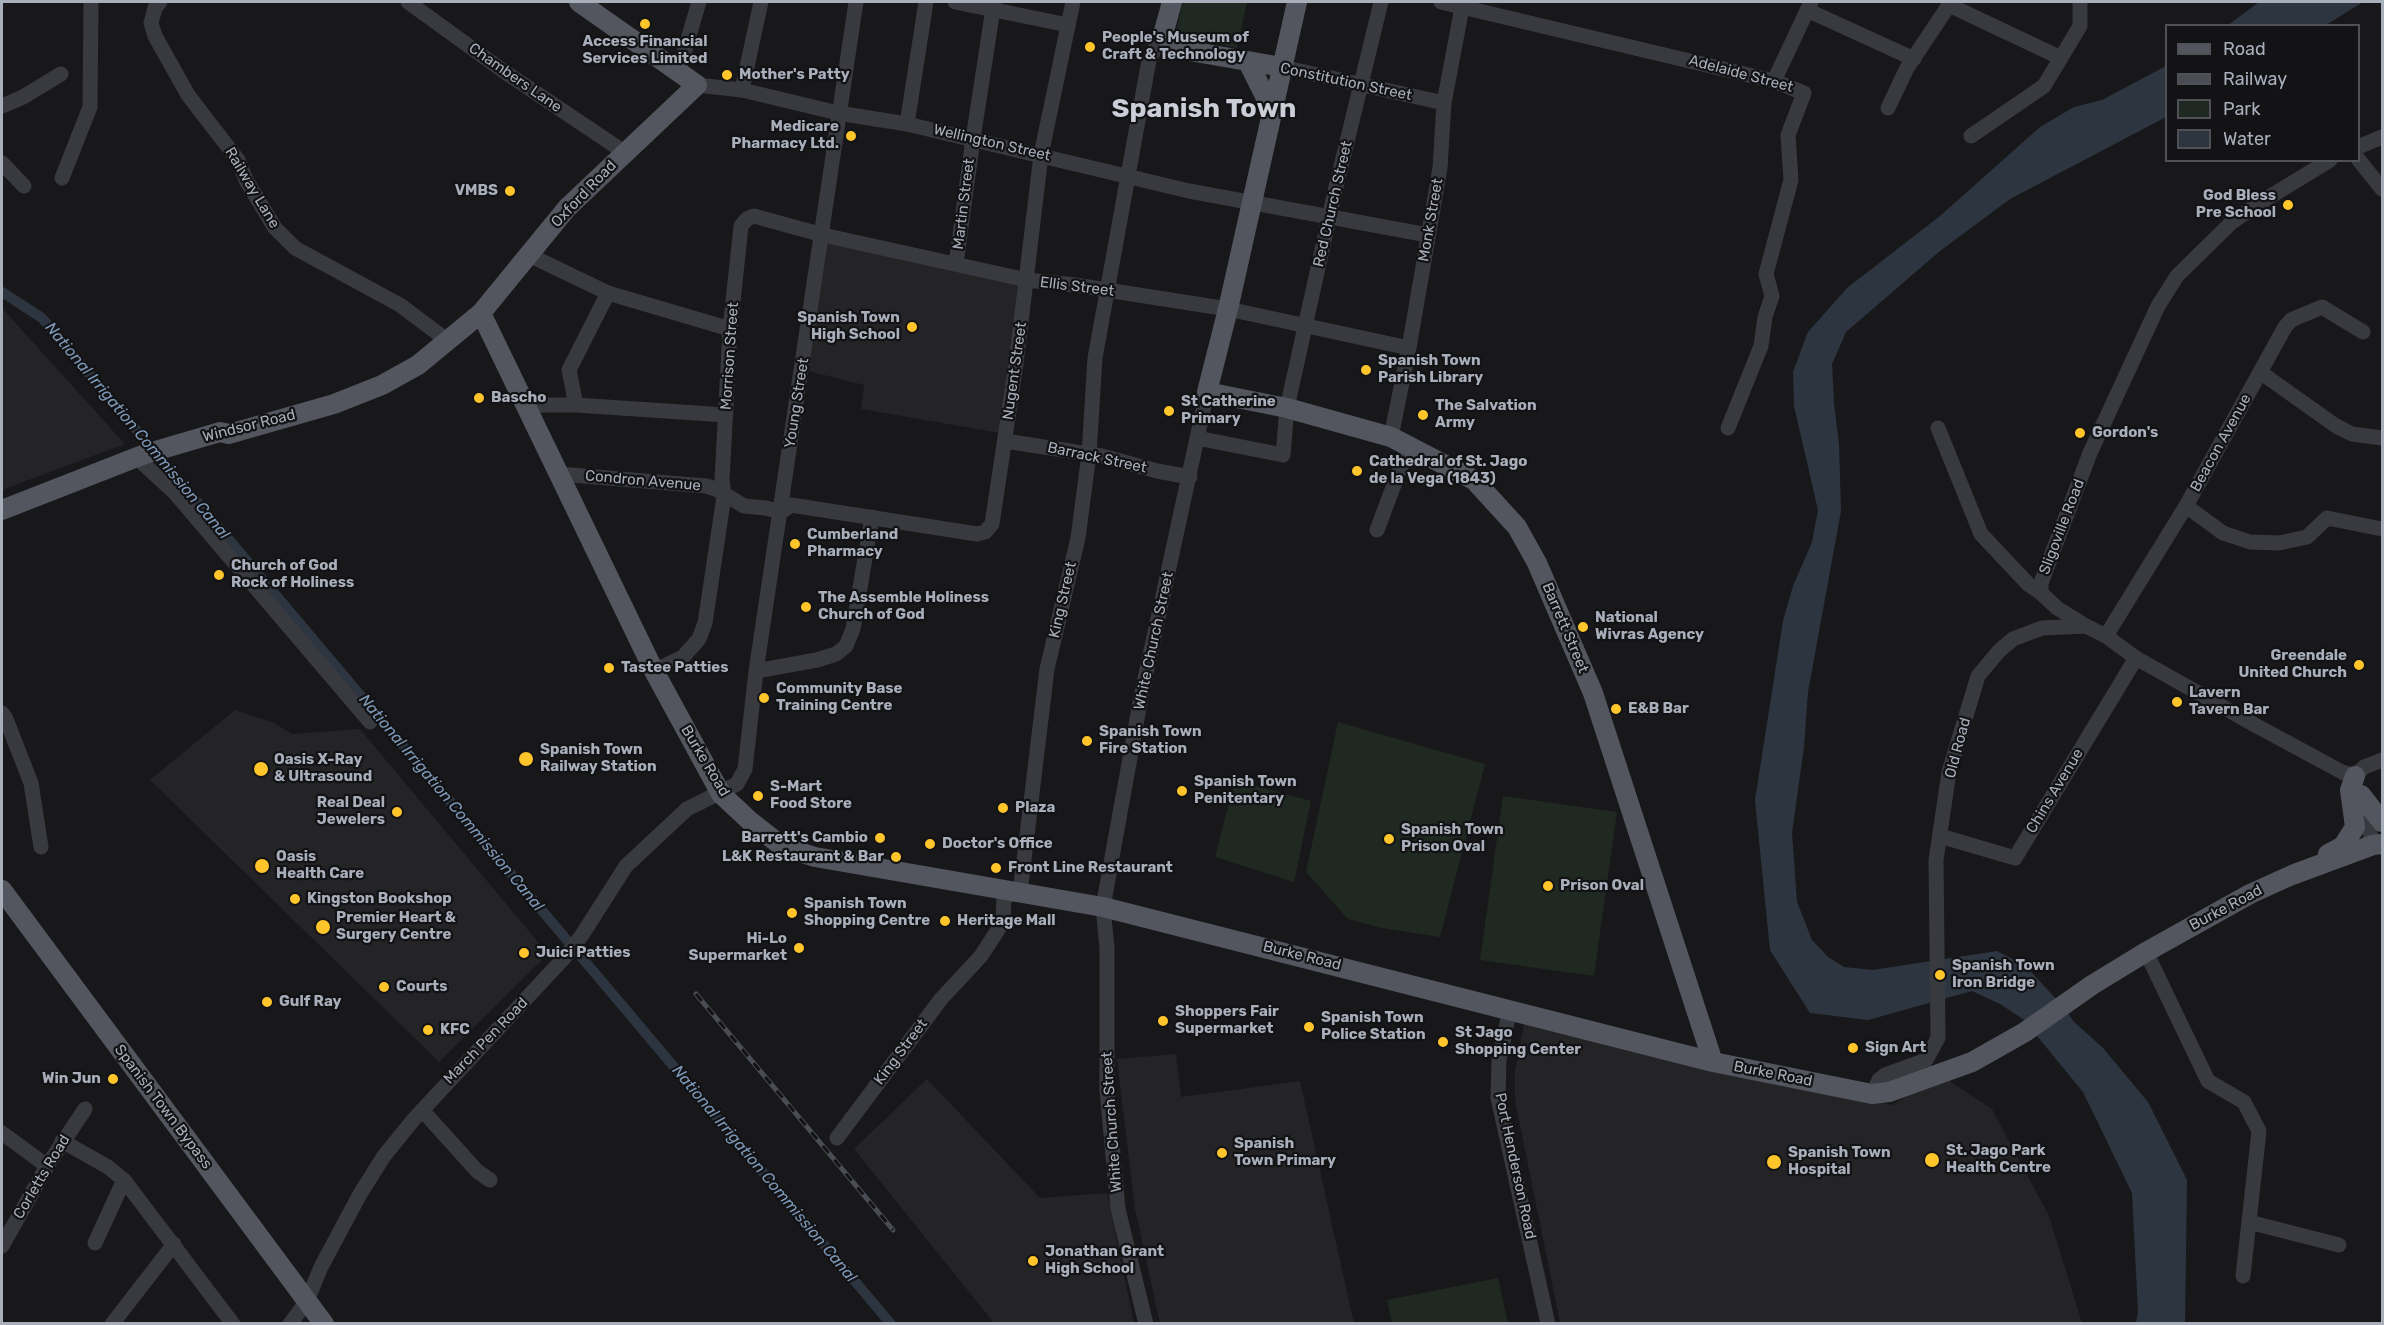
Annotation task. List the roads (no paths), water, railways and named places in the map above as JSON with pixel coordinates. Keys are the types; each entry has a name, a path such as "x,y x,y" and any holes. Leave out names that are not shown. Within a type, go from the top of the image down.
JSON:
{"main road":[{"name":"Wellington Street","path":"579,2 697,85"},
{"name":"King Street","path":"1164,31 1172,2"},
{"name":"White Church Street","path":"1207,392 1297,2"},
{"name":"Constitution Street","path":"1164,31 1174,46 1184,50 1282,67"},
{"name":"Constitution Street","path":"1248,62 1273,112"},
{"name":"Oxford Road","path":"481,313 567,207 697,85"},
{"name":"Windsor Road","path":"2,510 141,456 220,432 230,434 334,404 382,386 418,365 481,313"},
{"name":"Burke Road","path":"481,313 654,671 721,794 783,847 815,857 1103,907 1713,1062 1872,1094 1889,1092 1972,1062 2025,1032 2092,985 2146,952 2250,894 2292,875 2378,844"},
{"name":"Barrett Street","path":"1207,392 1287,408 1391,436 1474,480 1517,527 1537,563 1593,693 1713,1062"},
{"path":"2292,875 2343,846 2348,840 2355,827 2350,790 2358,785 2382,822"},
{"name":"Spanish Town Bypass","path":"2,890 324,1323"}],"street":[{"path":"62,178 90,107 91,2"},
{"name":"Railway Lane","path":"160,2 155,8 151,23 155,36 188,95 238,160 246,180 275,228 295,249 400,305 448,341"},
{"name":"Chambers Lane","path":"408,2 502,70 624,152"},
{"path":"678,73 699,2"},
{"path":"742,90 761,2"},
{"name":"Young Street","path":"721,794 737,784 745,769 756,671 823,235 838,113 856,2"},
{"path":"907,124 926,2"},
{"path":"955,2 994,5 1068,25"},
{"name":"Nugent Street","path":"781,512 790,505 977,534 985,532 992,524 1027,280 1041,155 1073,2"},
{"name":"Red Church Street","path":"1197,438 1283,455 1287,408 1307,326 1329,217 1381,2"},
{"name":"Adelaide Street","path":"1441,2 1462,4 1774,81 1804,93 1788,135 1791,180 1766,274 1772,296 1765,317 1761,346 1728,428"},
{"path":"1971,136 2044,86 2080,26 2080,2"},
{"name":"Monk Street","path":"1391,436 1409,348 1440,168 1444,104 1462,4"},
{"name":"Martin Street","path":"956,264 994,5"},
{"path":"1888,108 1907,68 1949,5 2061,58"},
{"path":"1774,81 1809,6 1914,59"},
{"name":"King Street","path":"837,1138 941,999 981,956 1003,922 1004,896 1020,893 1047,669 1078,538 1089,454 1095,358 1149,60 1164,31"},
{"name":"Constitution Street","path":"1282,67 1444,104"},
{"path":"2,106 23,97 61,74"},
{"name":"Wellington Street","path":"697,85 742,90 838,113 907,124 1190,191 1428,235"},
{"path":"2360,146 2382,137"},
{"name":"Sligoville Road","path":"2327,162 2232,222 2177,276 2158,306 2090,453 2041,583 2041,593 2047,601 2106,636 2136,658 2255,726 2342,772 2358,785"},
{"path":"2360,162 2382,189"},
{"path":"2,163 24,186"},
{"name":"Ellis Street","path":"747,219 754,216 823,235 1027,280 1109,290 1228,309 1409,348"},
{"name":"Morrison Street","path":"654,671 682,657 699,639 705,623 724,496 722,480 730,329 741,226 747,219"},
{"path":"529,255 608,293 730,329"},
{"path":"576,405 569,370 608,293"},
{"name":"Beacon Avenue","path":"2106,636 2186,506 2285,327 2291,320 2322,307 2363,332"},
{"path":"2260,372 2336,426 2352,434 2382,438"},
{"name":"White Church Street","path":"1146,1323 1118,1209 1107,1091 1107,948 1103,907 1141,697 1207,392"},
{"path":"526,405 576,405 726,415"},
{"path":"1938,428 1981,534 2028,584 2041,593"},
{"name":"Barrack Street","path":"1005,441 1089,454 1190,477"},
{"path":"1377,530 1409,445"},
{"path":"141,456 370,722"},
{"name":"Condron Avenue","path":"559,474 706,486 716,489 724,496"},
{"path":"724,496 744,506 781,512"},
{"path":"2186,506 2223,533 2250,542 2279,543 2307,537 2327,518 2382,529"},
{"path":"756,671 818,660 836,654 846,646 853,629 872,517"},
{"name":"Old Road","path":"1872,1094 1879,1080 1885,1076 1926,1060 1938,1038 1936,860 1950,772 1978,676 1999,651 2013,639 2042,628 2086,626"},
{"name":"Chins Avenue","path":"1940,836 2015,858 2136,658"},
{"path":"2,713 31,783 41,847"},
{"path":"2378,844 2358,785 2364,766 2382,760"},
{"name":"March Pen Road","path":"290,1323 307,1301 321,1268 360,1194 384,1156 422,1110 564,958 582,935 626,866 687,809 721,794"},
{"path":"2146,952 2208,1081 2244,1102 2259,1131 2243,1276"},
{"name":"Port Henderson Road","path":"1510,1009 1498,1060 1498,1098 1548,1323"},
{"name":"Corletts Road","path":"2,1246 62,1141 85,1109"},
{"path":"422,1110 477,1171 490,1180"},
{"path":"2,1133 47,1166"},
{"path":"62,1141 108,1167 124,1180 233,1323"},
{"path":"95,1243 124,1180"},
{"path":"2249,1222 2339,1245"},
{"path":"112,1323 174,1244"}],"water":[{"path":"2259,2 2363,2 2328,24 2229,24"},
{"path":"2165,67 2165,118 2010,199 1940,251 1846,332 1832,364 1839,444 1841,511 1808,692 1804,747 1792,833 1797,902 1812,940 1828,957 1844,967 1872,970 1997,951 2026,966 2066,1010 2073,1021 2103,1048 2148,1102 2187,1180 2185,1323 2136,1323 2138,1312 2132,1193 2083,1092 2023,1019 2000,1004 1972,991 1868,1020 1810,1013 1770,950 1755,800 1783,621 1793,586 1812,542 1818,510 1794,406 1793,372 1808,332 1847,288 1940,216 2040,127 2074,107 2102,100"}],"waterway":[{"name":"National Irrigation Commission Canal","path":"2,292 42,318 891,1324"}],"railway":[{"path":"696,994 893,1230"}],"place":[{"name":"Access Financial Services Limited","path":"645,24"},
{"name":"People's Museum of Craft & Technology","path":"1090,47"},
{"name":"Mother's Patty","path":"727,75"},
{"name":"Medicare Pharmacy Ltd.","path":"851,136"},
{"name":"VMBS","path":"510,191"},
{"name":"God Bless Pre School","path":"2288,205"},
{"name":"Spanish Town High School","path":"912,327"},
{"name":"Spanish Town Parish Library","path":"1366,370"},
{"name":"Bascho","path":"479,398"},
{"name":"St Catherine Primary","path":"1169,411"},
{"name":"The Salvation Army","path":"1423,415"},
{"name":"Gordon's","path":"2080,433"},
{"name":"Cathedral of St. Jago de la Vega (1843)","path":"1357,471"},
{"name":"Cumberland Pharmacy","path":"795,544"},
{"name":"Church of God Rock of Holiness","path":"219,575"},
{"name":"The Assemble Holiness Church of God","path":"806,607"},
{"name":"National Wivras Agency","path":"1583,627"},
{"name":"Greendale United Church","path":"2359,665"},
{"name":"Tastee Patties","path":"609,668"},
{"name":"Community Base Training Centre","path":"764,698"},
{"name":"Lavern Tavern Bar","path":"2177,702"},
{"name":"E&B Bar","path":"1616,709"},
{"name":"Spanish Town Fire Station","path":"1087,741"},
{"name":"Spanish Town Railway Station","path":"526,759"},
{"name":"Oasis X-Ray & Ultrasound","path":"261,769"},
{"name":"Spanish Town Penitentary","path":"1182,791"},
{"name":"S-Mart Food Store","path":"758,796"},
{"name":"Plaza","path":"1003,808"},
{"name":"Real Deal Jewelers","path":"397,812"},
{"name":"Barrett's Cambio","path":"880,838"},
{"name":"Spanish Town Prison Oval","path":"1389,839"},
{"name":"Doctor's Office","path":"930,844"},
{"name":"L&K Restaurant & Bar","path":"896,857"},
{"name":"Oasis Health Care","path":"262,866"},
{"name":"Front Line Restaurant","path":"996,868"},
{"name":"Prison Oval","path":"1548,886"},
{"name":"Kingston Bookshop","path":"295,899"},
{"name":"Spanish Town Shopping Centre","path":"792,913"},
{"name":"Heritage Mall","path":"945,921"},
{"name":"Premier Heart & Surgery Centre","path":"323,927"},
{"name":"Hi-Lo Supermarket","path":"799,948"},
{"name":"Juici Patties","path":"524,953"},
{"name":"Spanish Town Iron Bridge","path":"1940,975"},
{"name":"Courts","path":"384,987"},
{"name":"Gulf Ray","path":"267,1002"},
{"name":"Shoppers Fair Supermarket","path":"1163,1021"},
{"name":"Spanish Town Police Station","path":"1309,1027"},
{"name":"KFC","path":"428,1030"},
{"name":"St Jago Shopping Center","path":"1443,1042"},
{"name":"Sign Art","path":"1853,1048"},
{"name":"Win Jun","path":"113,1079"},
{"name":"Spanish Town Primary","path":"1222,1153"},
{"name":"St. Jago Park Health Centre","path":"1932,1160"},
{"name":"Spanish Town Hospital","path":"1774,1162"},
{"name":"Jonathan Grant High School","path":"1033,1261"}],"district":[{"name":"Spanish Town","path":"1204,109"}]}
